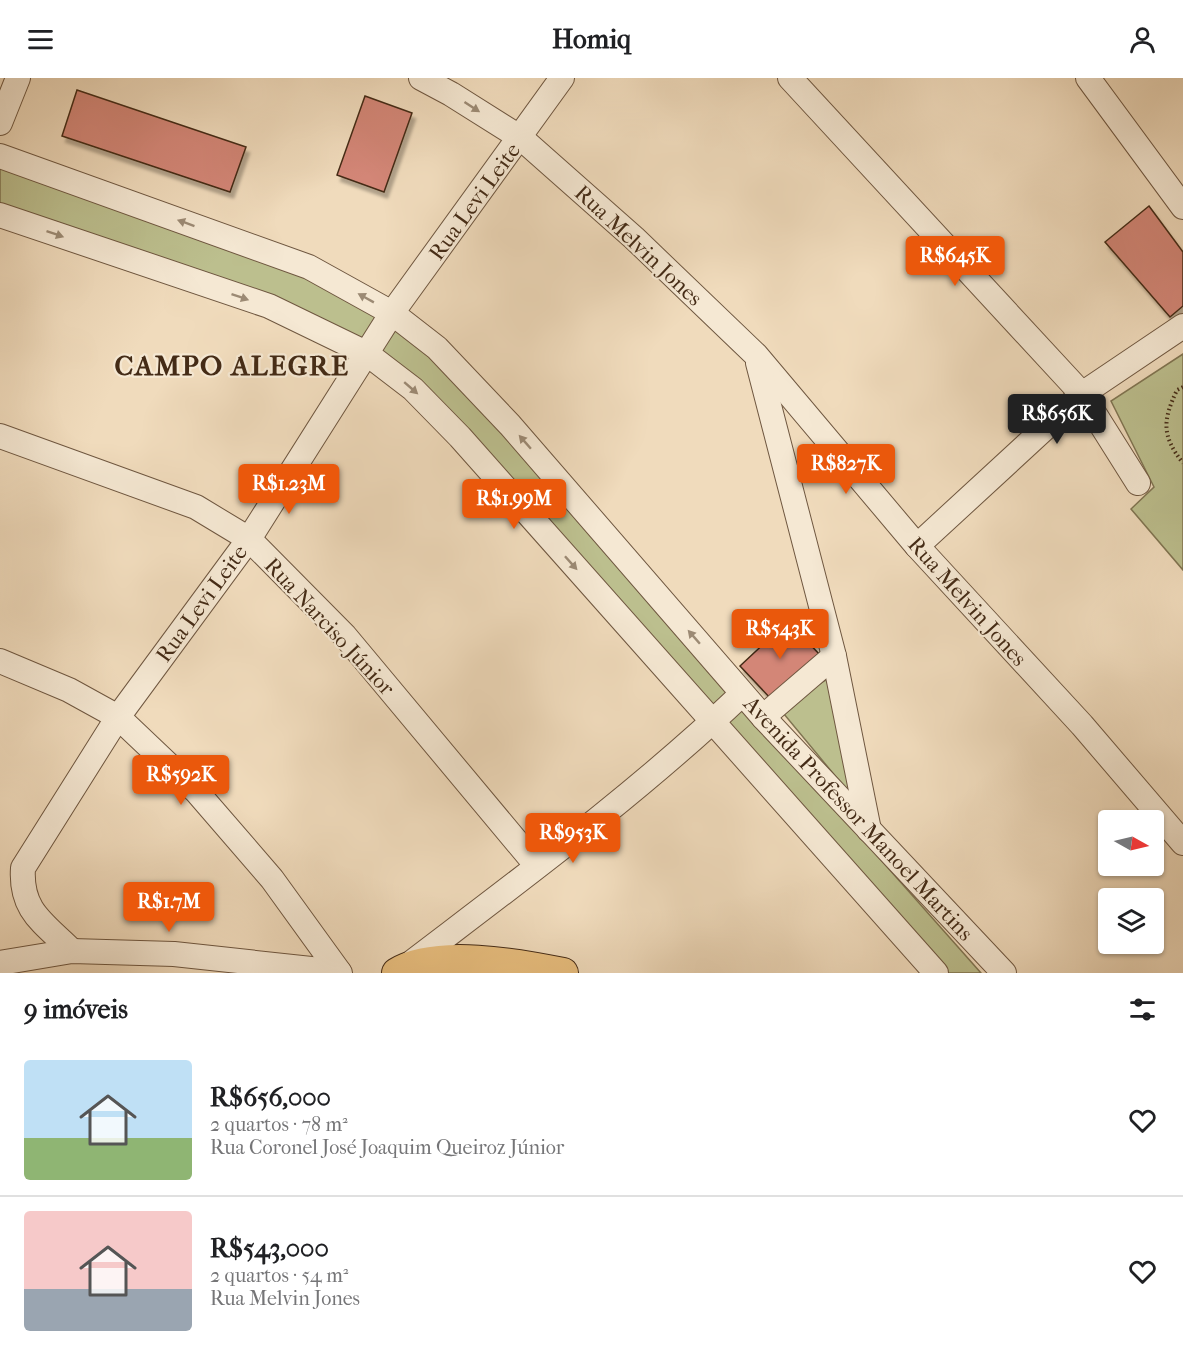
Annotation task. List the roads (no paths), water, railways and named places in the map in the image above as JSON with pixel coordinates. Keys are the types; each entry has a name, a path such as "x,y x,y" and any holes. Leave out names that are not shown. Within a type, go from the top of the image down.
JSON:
{"main road":[{"path":"401,971 441,961 509,962 562,973"}],"street":[{"path":"0,123 18,78"},
{"name":"Rua Melvin Jones","path":"421,78 521,138 634,238 756,355 916,546 1082,725 1183,843"},
{"name":"Rua Levi Leite","path":"72,951 27,905 22,888 23,868 118,717 249,539 392,313 521,138 562,78"},
{"path":"790,78 1082,394 1138,483"},
{"path":"1088,78 1183,207"},
{"name":"Avenida Professor Manoel Martins","path":"0,156 309,267 392,313 437,348 510,425 742,694 1004,973"},
{"name":"Avenida Professor Manoel Martins","path":"0,215 268,306 366,353 413,389 460,437 936,973"},
{"path":"916,546 1082,394 1183,326"},
{"path":"756,355 834,656 869,830"},
{"name":"Rua Narciso Júnior","path":"0,436 196,507 249,539 345,636 537,867"},
{"path":"763,717 834,656"},
{"path":"0,661 69,690 118,717 196,791 272,879 339,973"},
{"path":"401,971 537,867 713,722 742,694"},
{"path":"0,963 72,951 174,954 339,973"}],"district":[{"name":"CAMPO ALEGRE","path":"232,365"}]}
